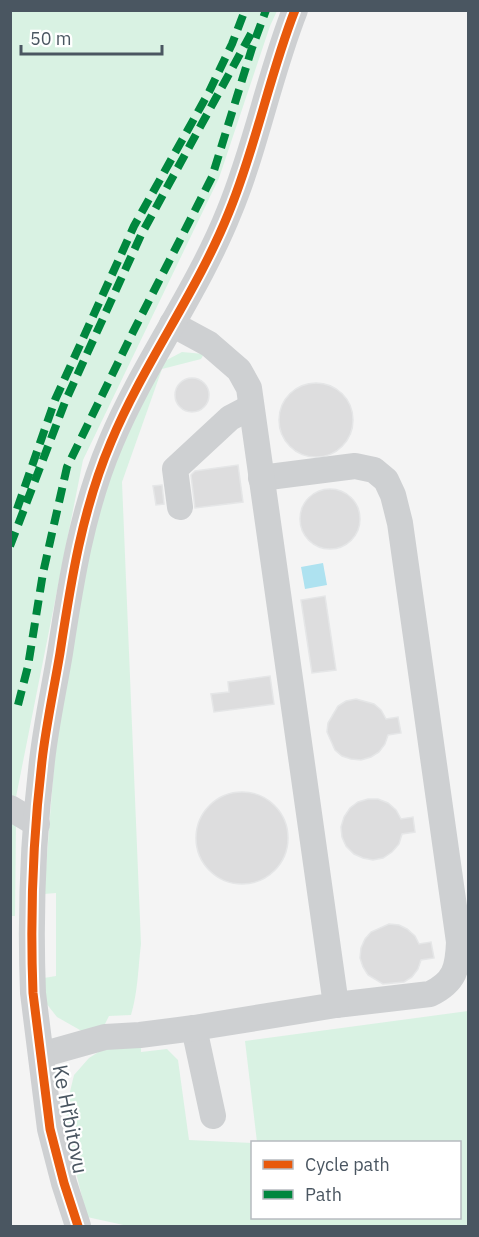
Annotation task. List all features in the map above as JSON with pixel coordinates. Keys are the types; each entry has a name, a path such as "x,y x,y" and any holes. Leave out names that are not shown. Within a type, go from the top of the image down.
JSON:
{"street":[{"name":"Ke Hřbitovu","path":"78,1227 50,1130 32,971 34,862 42,760 73,573 85,516 97,476 120,420 210,253 229,213 295,10"},
{"path":"172,324 209,344 240,370 249,388 336,1005"},
{"path":"180,507 174,469 230,418 251,407"},
{"path":"41,1055 105,1037 194,1028 336,1005 430,994 442,988 452,977 458,962 459,942 400,523 393,495 386,480 374,470 355,466 261,478"},
{"path":"10,808 37,824"},
{"path":"194,1028 213,1116"}],"green space":[{"path":"10,11 277,11 219,178 83,460 16,797 10,795"},
{"path":"182,352 204,354 201,359 162,369 122,482 141,944 136,989 131,1015 109,1016 101,1032 87,1034 57,1017 46,1003 44,978 56,976 56,893 44,894 59,701 90,537 120,438 161,363"},
{"path":"13,820 16,821 15,916 11,916 10,825"},
{"path":"468,1011 468,1226 128,1226 87,1217 65,1128 74,1075 89,1058 100,1051 141,1043 141,1052 167,1049 178,1060 189,1140 251,1143 251,1219 461,1219 461,1141 257,1141 245,1041"}],"water":[{"path":"323,563 327,585 305,589 301,567"}],"building":[{"path":"192,378 204,383 209,395 204,407 192,412 180,407 175,395 180,383"},
{"path":"309,383 323,383 337,389 347,399 353,413 351,434 337,451 323,457 309,457 295,451 285,441 279,427 279,413 285,399 295,389"},
{"path":"238,465 243,502 195,508 191,475 195,471"},
{"path":"162,485 164,504 156,505 153,486"},
{"path":"330,489 351,498 360,519 351,540 330,549 309,540 300,519 309,498"},
{"path":"325,596 336,670 312,673 301,600"},
{"path":"270,676 274,704 214,712 211,694 229,692 228,682"},
{"path":"356,699 374,704 386,719 398,717 401,733 388,735 379,752 361,760 342,756 335,750 327,732 328,723 338,706"},
{"path":"242,792 260,795 275,805 285,820 288,838 285,856 275,871 260,881 242,884 224,881 209,871 199,856 196,838 199,820 209,805 224,795"},
{"path":"368,799 378,799 388,803 401,819 413,817 415,832 402,834 399,844 392,852 383,858 373,860 354,854 346,846 341,827 350,808"},
{"path":"389,924 407,929 415,936 419,944 431,942 434,958 421,960 412,977 404,982 383,984 368,975 363,967 360,958 361,948 371,932"}],"marked path":[{"path":"17,509 55,400 134,226 209,92 245,10"},
{"path":"18,705 28,666 43,573 67,467 212,177 266,10"},
{"path":"10,546 65,402 141,235 252,32"}],"cycle path":[{"path":"78,1226 50,1129 33,993 32,964 36,818 46,734 69,599 85,520 101,468 124,413 202,271 229,212 295,10"}]}
